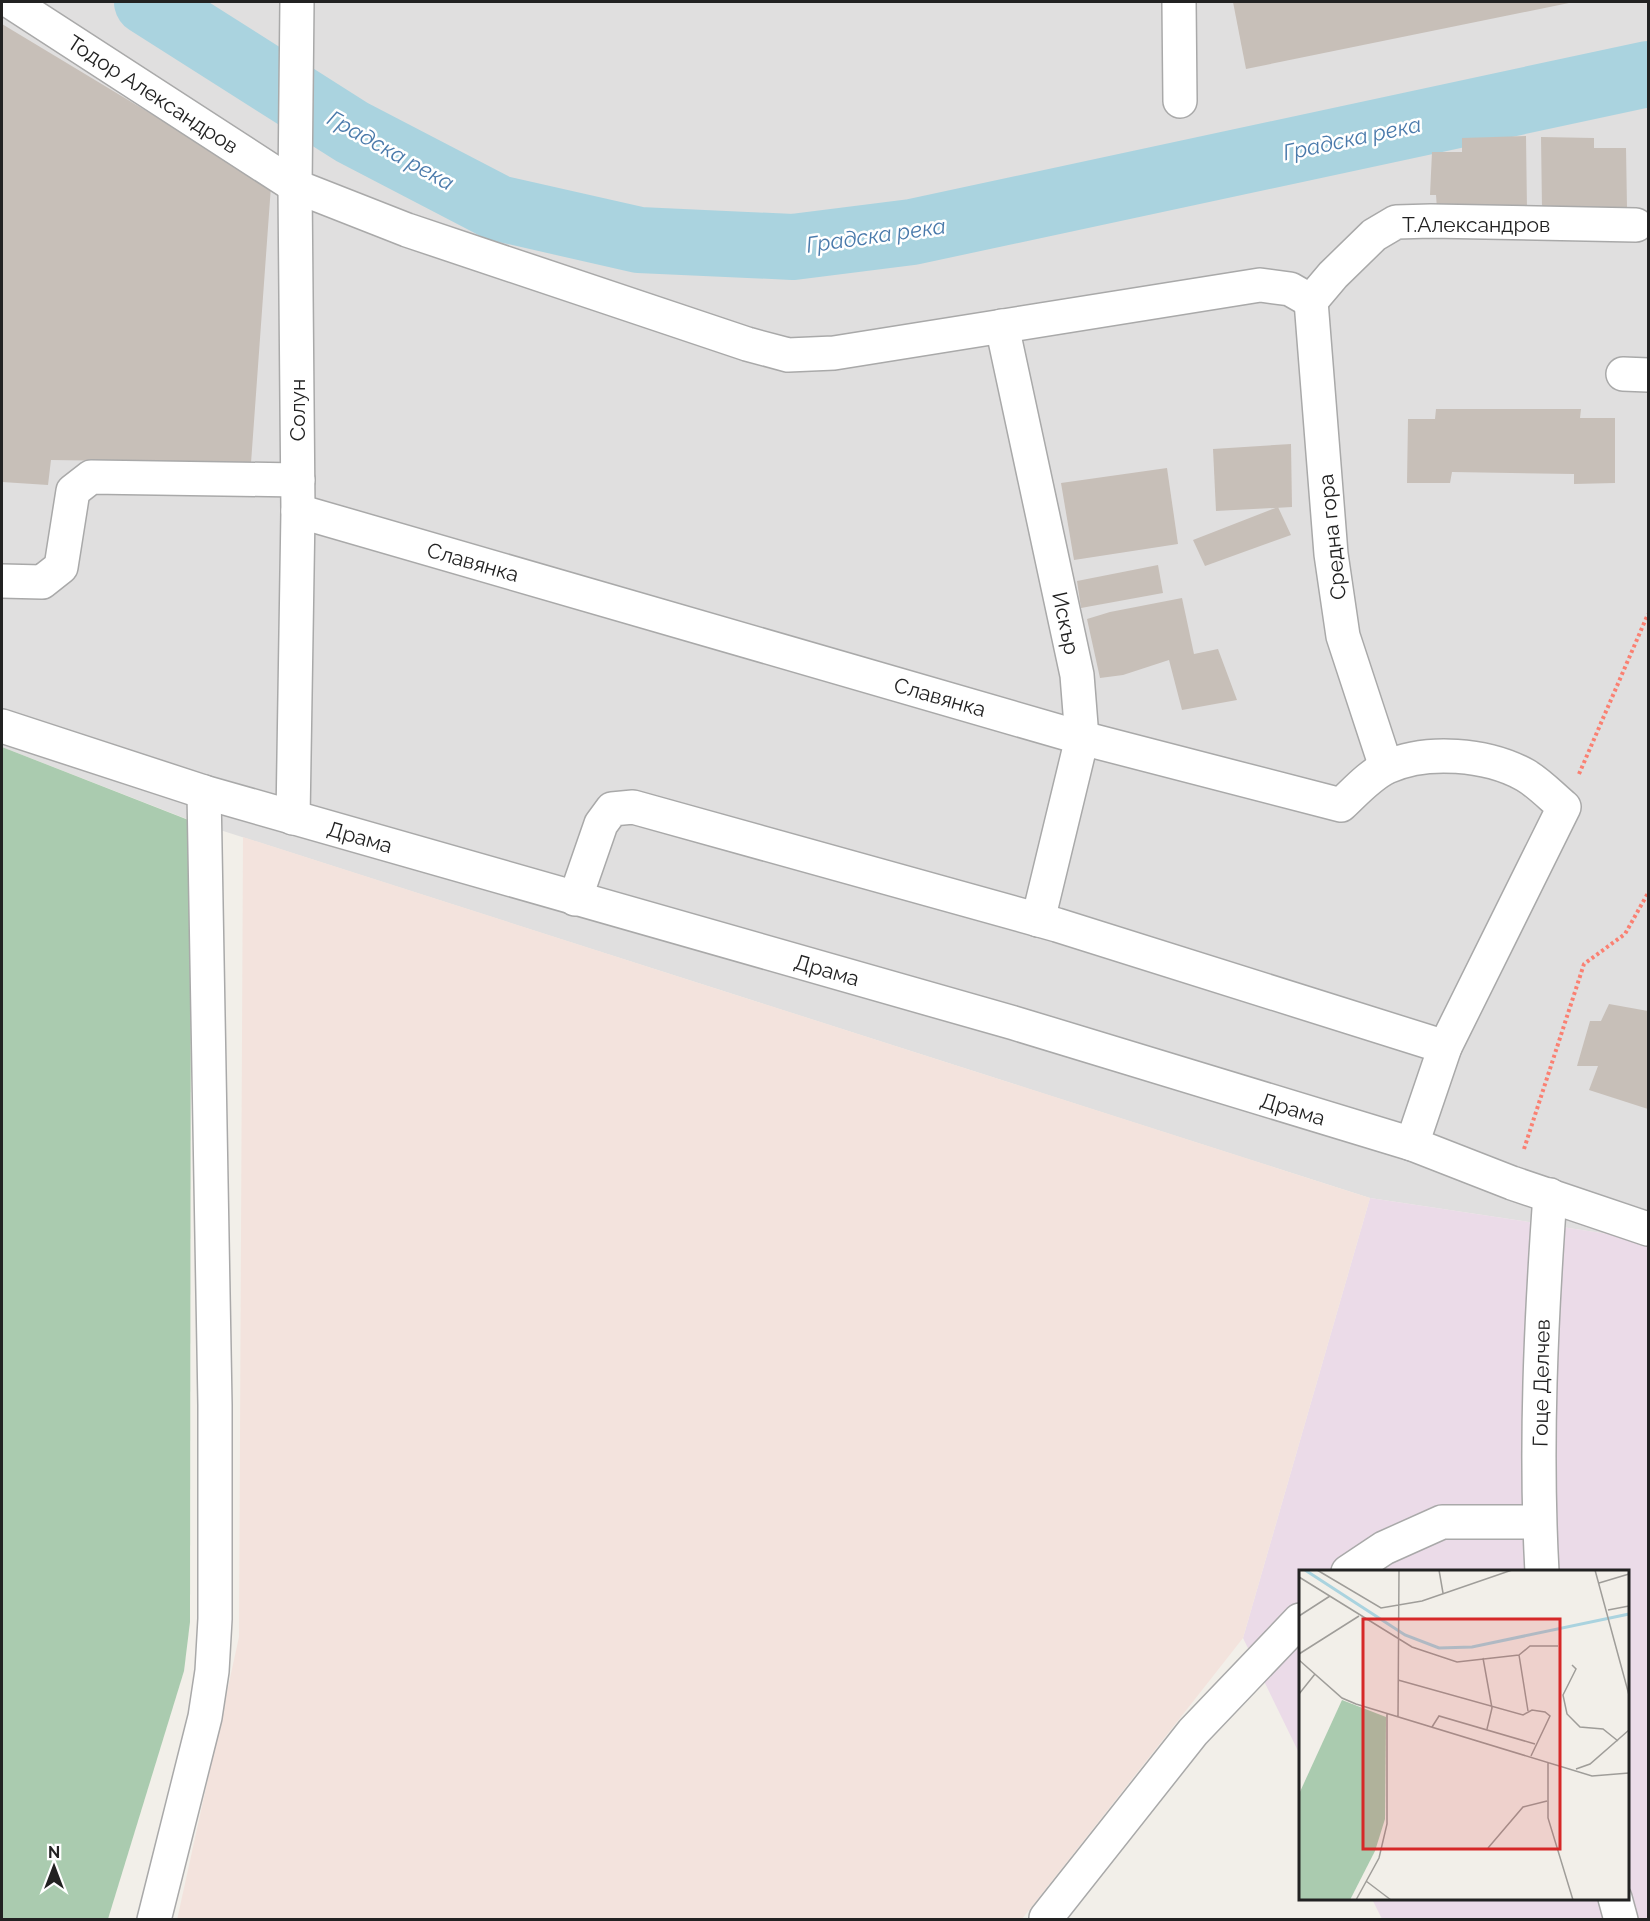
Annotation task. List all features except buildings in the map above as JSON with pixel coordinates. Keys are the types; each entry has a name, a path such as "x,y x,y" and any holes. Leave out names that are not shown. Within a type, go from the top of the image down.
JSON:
{"street":[{"name":"Тодор Александров","path":"11,2 295,186 407,230 747,344 788,355 834,353 1260,285 1290,290 1311,300"},
{"name":"Солун","path":"293,818 298,496 295,186 297,2"},
{"path":"1179,2 1180,101"},
{"name":"Т.Александров","path":"1311,300 1374,235 1396,222 1636,225"},
{"name":"Средна гора","path":"1311,300 1331,554 1343,636 1386,767"},
{"name":"Искър","path":"1002,326 1077,675 1082,738 1038,920"},
{"name":"Славянка","path":"2,580 42,582 62,567 73,491 91,477 298,496 1082,738 1341,805 1386,767 1418,758 1473,758 1502,765 1526,776 1564,807"},
{"name":"Драма","path":"2,726 204,792 1014,1023 1412,1144 1512,1183 1648,1229"},
{"path":"154,1920 205,1718 212,1671 215,1607 216,1406 204,792"},
{"path":"575,899 601,824 612,809 633,807 1038,920 1445,1047"},
{"path":"1412,1144 1445,1047 1564,807"},
{"name":"Гоце Делчев","path":"1542,1570 1539,1521 1541,1321 1550,1195"},
{"path":"1351,1570 1384,1548 1442,1521 1539,1521"},
{"path":"1046,1918 1193,1732 1299,1621"},
{"path":"1615,1900 1621,1920"}],"path":[{"path":"1564,807 1648,614"},
{"path":"1512,1183 1584,964 1625,934 1648,893"}],"shaded area":[{"path":"2,2 1648,2 1648,1240 1370,1198 192,821 2,747"},
{"path":"243,837 1370,1198 1243,1638 1022,1919 177,1920 239,1637"},
{"path":"1370,1198 1648,1240 1648,1919 1382,1919 1372,1900 1629,1900 1629,1570 1299,1570 1299,1753 1243,1638"}],"green space":[{"path":"2,747 191,821 190,1622 184,1671 108,1919 2,1919"}],"waterway":[{"name":"Градска река","path":"147,2 352,132 498,208 639,240 793,247 912,232 1648,74"}]}
